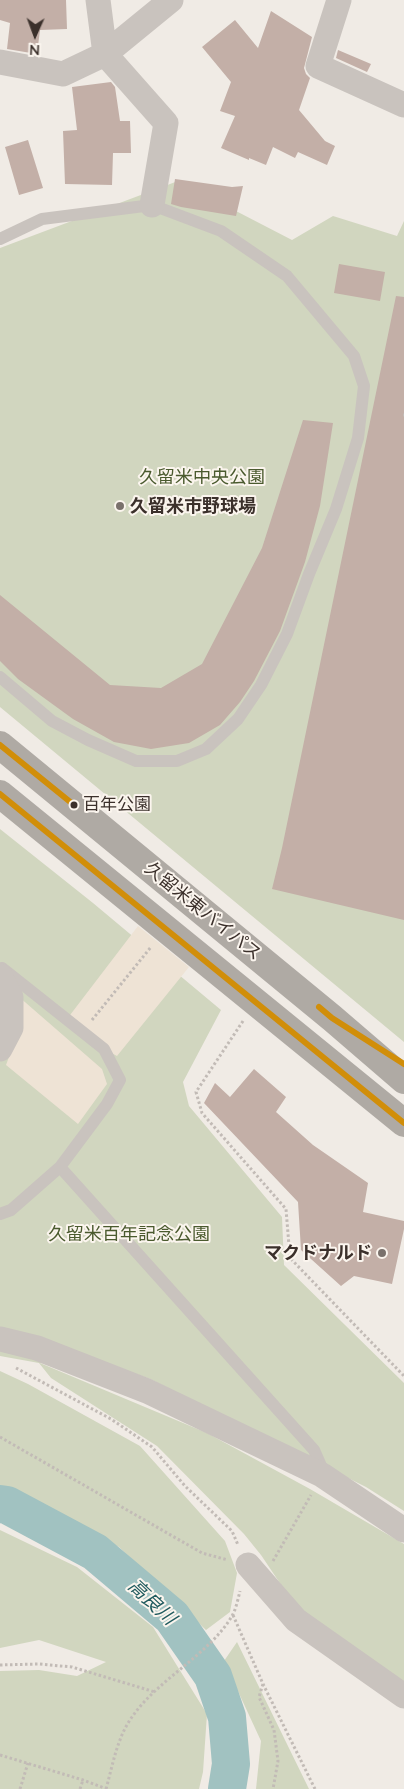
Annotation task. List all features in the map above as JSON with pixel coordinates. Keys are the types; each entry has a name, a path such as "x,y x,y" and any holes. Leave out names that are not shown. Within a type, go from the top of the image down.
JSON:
{"highway":[{"name":"久留米東バイパス","path":"0,745 332,1018 404,1080"},
{"path":"0,794 404,1124"}],"street":[{"path":"98,0 105,54 166,123 152,205"},
{"path":"0,62 63,74 105,54 171,0"},
{"path":"339,0 318,66 404,105"},
{"path":"0,976 11,997 11,1028 0,1049"},
{"path":"0,1340 37,1348 146,1391 324,1476 404,1530"},
{"path":"259,1564 296,1620 404,1696"}],"lane":[{"path":"0,239 42,218 152,205 221,231 287,276 354,356 364,386 358,438 336,509 309,574 288,634 261,685 238,719 206,749 177,762 136,761 88,740 52,721 0,677"},
{"path":"0,966 104,1049 120,1080 107,1104 60,1167 11,1210 0,1214"},
{"path":"60,1167 314,1450 324,1476"}],"path":[{"path":"82,1032 156,941"},
{"path":"255,1003 196,1092 202,1113 286,1209 290,1258 404,1376"},
{"path":"10,1364 111,1419 152,1447 185,1486 232,1531 259,1564"},
{"path":"0,1437 202,1553 259,1564"},
{"path":"259,1564 324,1476"},
{"path":"0,1755 83,1780 106,1789 121,1735 133,1716 155,1692 218,1635 233,1615 263,1684 315,1789"},
{"path":"0,1666 38,1664 72,1667 155,1692"},
{"path":"263,1684 259,1697 274,1730 278,1761 273,1789"},
{"path":"20,1789 28,1763"},
{"path":"80,1789 83,1780"}],"green space":[{"name":"久留米中央公園","path":"178,181 292,240 333,216 397,236 404,221 404,1042 0,707 0,248"},
{"name":"久留米百年記念公園","path":"0,829 93,903 221,1010 183,1082 189,1106 282,1217 284,1265 404,1383 404,1511 366,1487 150,1379 62,1347 40,1363 207,1433 310,1489 404,1544 404,1685 300,1613 261,1555 244,1534 157,1446 51,1378 39,1363 0,1356"},
{"path":"0,1371 28,1384 140,1446 225,1541 237,1573 230,1612 206,1630 119,1547 0,1491"},
{"path":"0,1530 77,1567 153,1627 207,1714 203,1772 199,1789 0,1789 0,1671 39,1670 77,1676 106,1662 39,1640 0,1648"},
{"path":"237,1642 309,1789 256,1789 261,1741 224,1661"}],"shaded area":[{"path":"138,926 189,967 117,1056 104,1049 67,1019"},
{"path":"18,996 102,1069 107,1084 78,1124 6,1065 19,1030"}],"building":[{"path":"0,0 66,0 67,29 40,30 37,54 7,49 10,23 0,20"},
{"path":"271,11 312,37 304,68 310,78 299,110 325,141 335,146 327,165 298,152 295,158 273,147 266,165 221,148 235,116 220,111 231,82 202,47 235,20 258,48"},
{"path":"338,50 371,64 367,72 336,58"},
{"path":"111,82 115,87 120,121 130,121 131,153 113,153 112,185 65,184 63,131 77,130 72,87"},
{"path":"28,140 43,188 19,195 5,147"},
{"path":"175,179 232,187 243,186 236,216 171,204"},
{"path":"339,264 385,272 380,301 334,293"},
{"path":"396,296 404,297 404,920 272,889"},
{"path":"303,420 333,423 320,506 305,562 280,631 254,681 240,702 220,725 189,743 151,749 114,742 73,719 18,679 0,661 0,595 110,685 161,688 202,664 262,548"},
{"path":"254,1069 286,1097 276,1112 313,1145 368,1183 363,1212 404,1221 392,1284 354,1276 341,1286 301,1250 298,1202 204,1103 215,1083 230,1097"}],"waterway":[{"name":"高良川","path":"0,1504 7,1505 95,1552 172,1617 213,1676 227,1717 231,1764 227,1789"}],"transit line":[{"path":"0,745 74,805"},
{"path":"0,794 404,1123"},
{"path":"319,1007 332,1018 404,1064"}],"place":[{"name":"久留米市野球場","path":"120,506"},
{"name":"百年公園","path":"74,805"},
{"name":"マクドナルド","path":"382,1253"}]}
